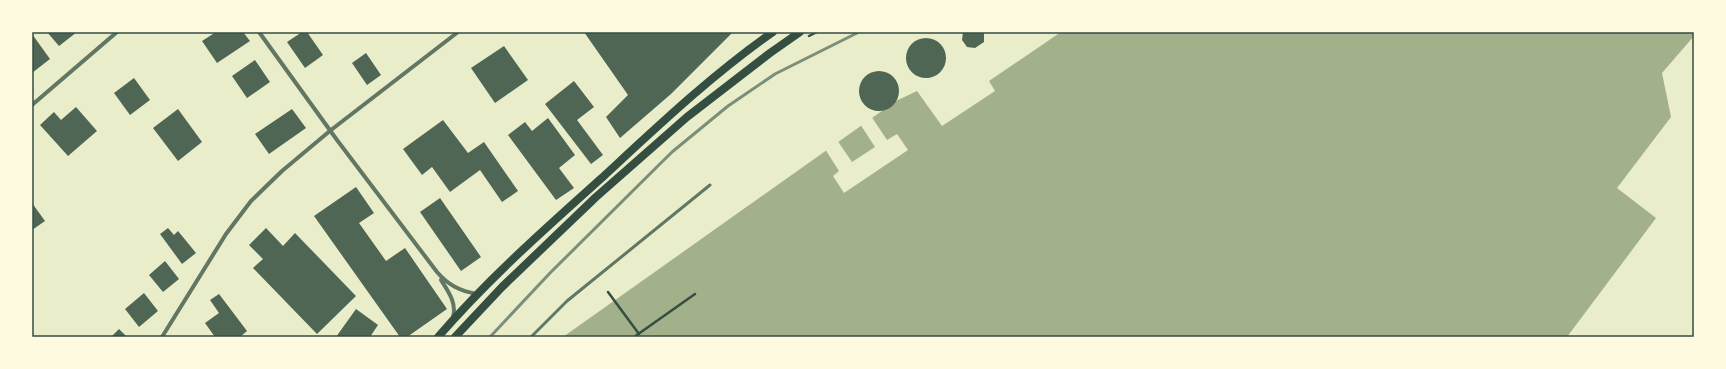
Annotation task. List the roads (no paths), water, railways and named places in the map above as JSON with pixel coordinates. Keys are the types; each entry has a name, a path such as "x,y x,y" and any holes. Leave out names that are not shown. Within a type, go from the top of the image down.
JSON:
{"main road":[{"path":"438,337 520,252 646,136 732,63 773,32"},
{"path":"455,337 502,287 602,192 687,117 770,53 800,32"}],"street":[{"path":"32,105 118,32"},
{"path":"260,32 437,272 451,286 459,290 478,294"},
{"path":"162,337 226,234 252,201 282,171 331,130 458,32"},
{"path":"437,272 453,303 454,316 447,327"}],"lane":[{"path":"531,337 567,301 710,185"}],"railway":[{"path":"490,337 550,273 672,152 728,106 775,74 859,32"}]}
